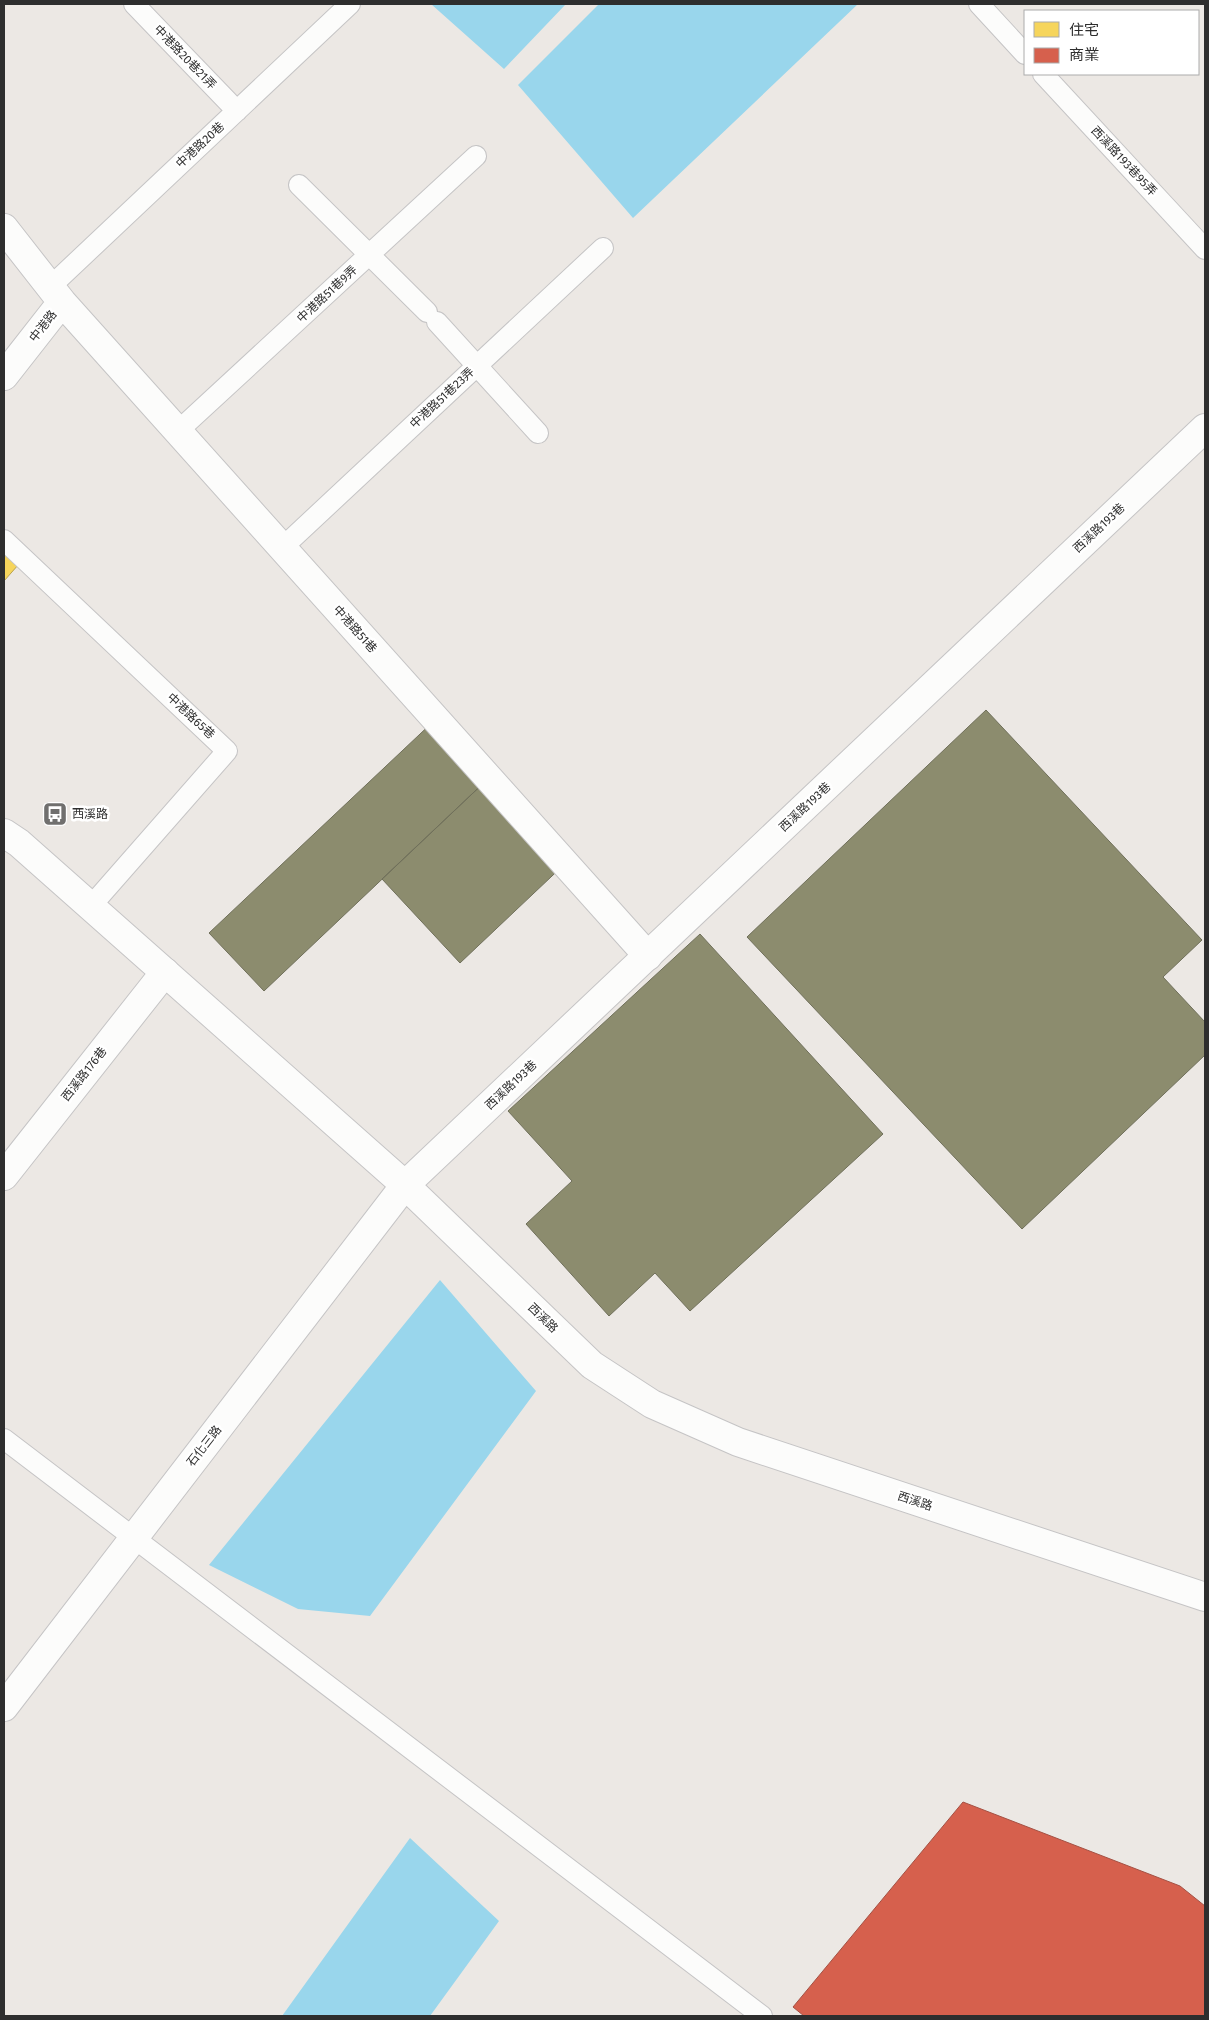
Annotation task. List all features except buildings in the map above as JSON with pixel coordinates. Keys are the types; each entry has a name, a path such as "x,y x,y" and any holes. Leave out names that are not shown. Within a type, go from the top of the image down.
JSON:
{"street":[{"path":"4,228 56,294"},
{"name":"中港路","path":"4,376 56,294"},
{"name":"中港路51巷","path":"56,294 648,956"},
{"name":"西溪路193巷","path":"405,1185 1205,428"},
{"name":"西溪路","path":"4,833 19,842 405,1185 592,1365 652,1404 738,1442 1205,1597"},
{"name":"西溪路176巷","path":"4,1176 165,972"},
{"name":"石化三路","path":"4,1706 405,1185"}],"lane":[{"name":"中港路20巷21弄","path":"134,4 236,111"},
{"name":"中港路20巷","path":"56,294 236,111 350,4"},
{"path":"979,4 1024,53"},
{"name":"西溪路193巷95弄","path":"1045,75 1205,248"},
{"name":"中港路51巷9弄","path":"178,431 476,156"},
{"path":"299,185 432,317 538,433"},
{"name":"中港路51巷23弄","path":"282,548 603,248"},
{"name":"中港路65巷","path":"4,540 228,751 91,906"},
{"path":"4,1439 762,2016"}],"water":[{"path":"431,4 566,4 504,69"},
{"path":"599,4 858,4 633,218 518,85"},
{"path":"440,1280 536,1391 370,1616 298,1609 209,1565"},
{"path":"410,1838 499,1921 430,2016 282,2016"}],"place":[{"name":"西溪路","path":"55,814"}]}
